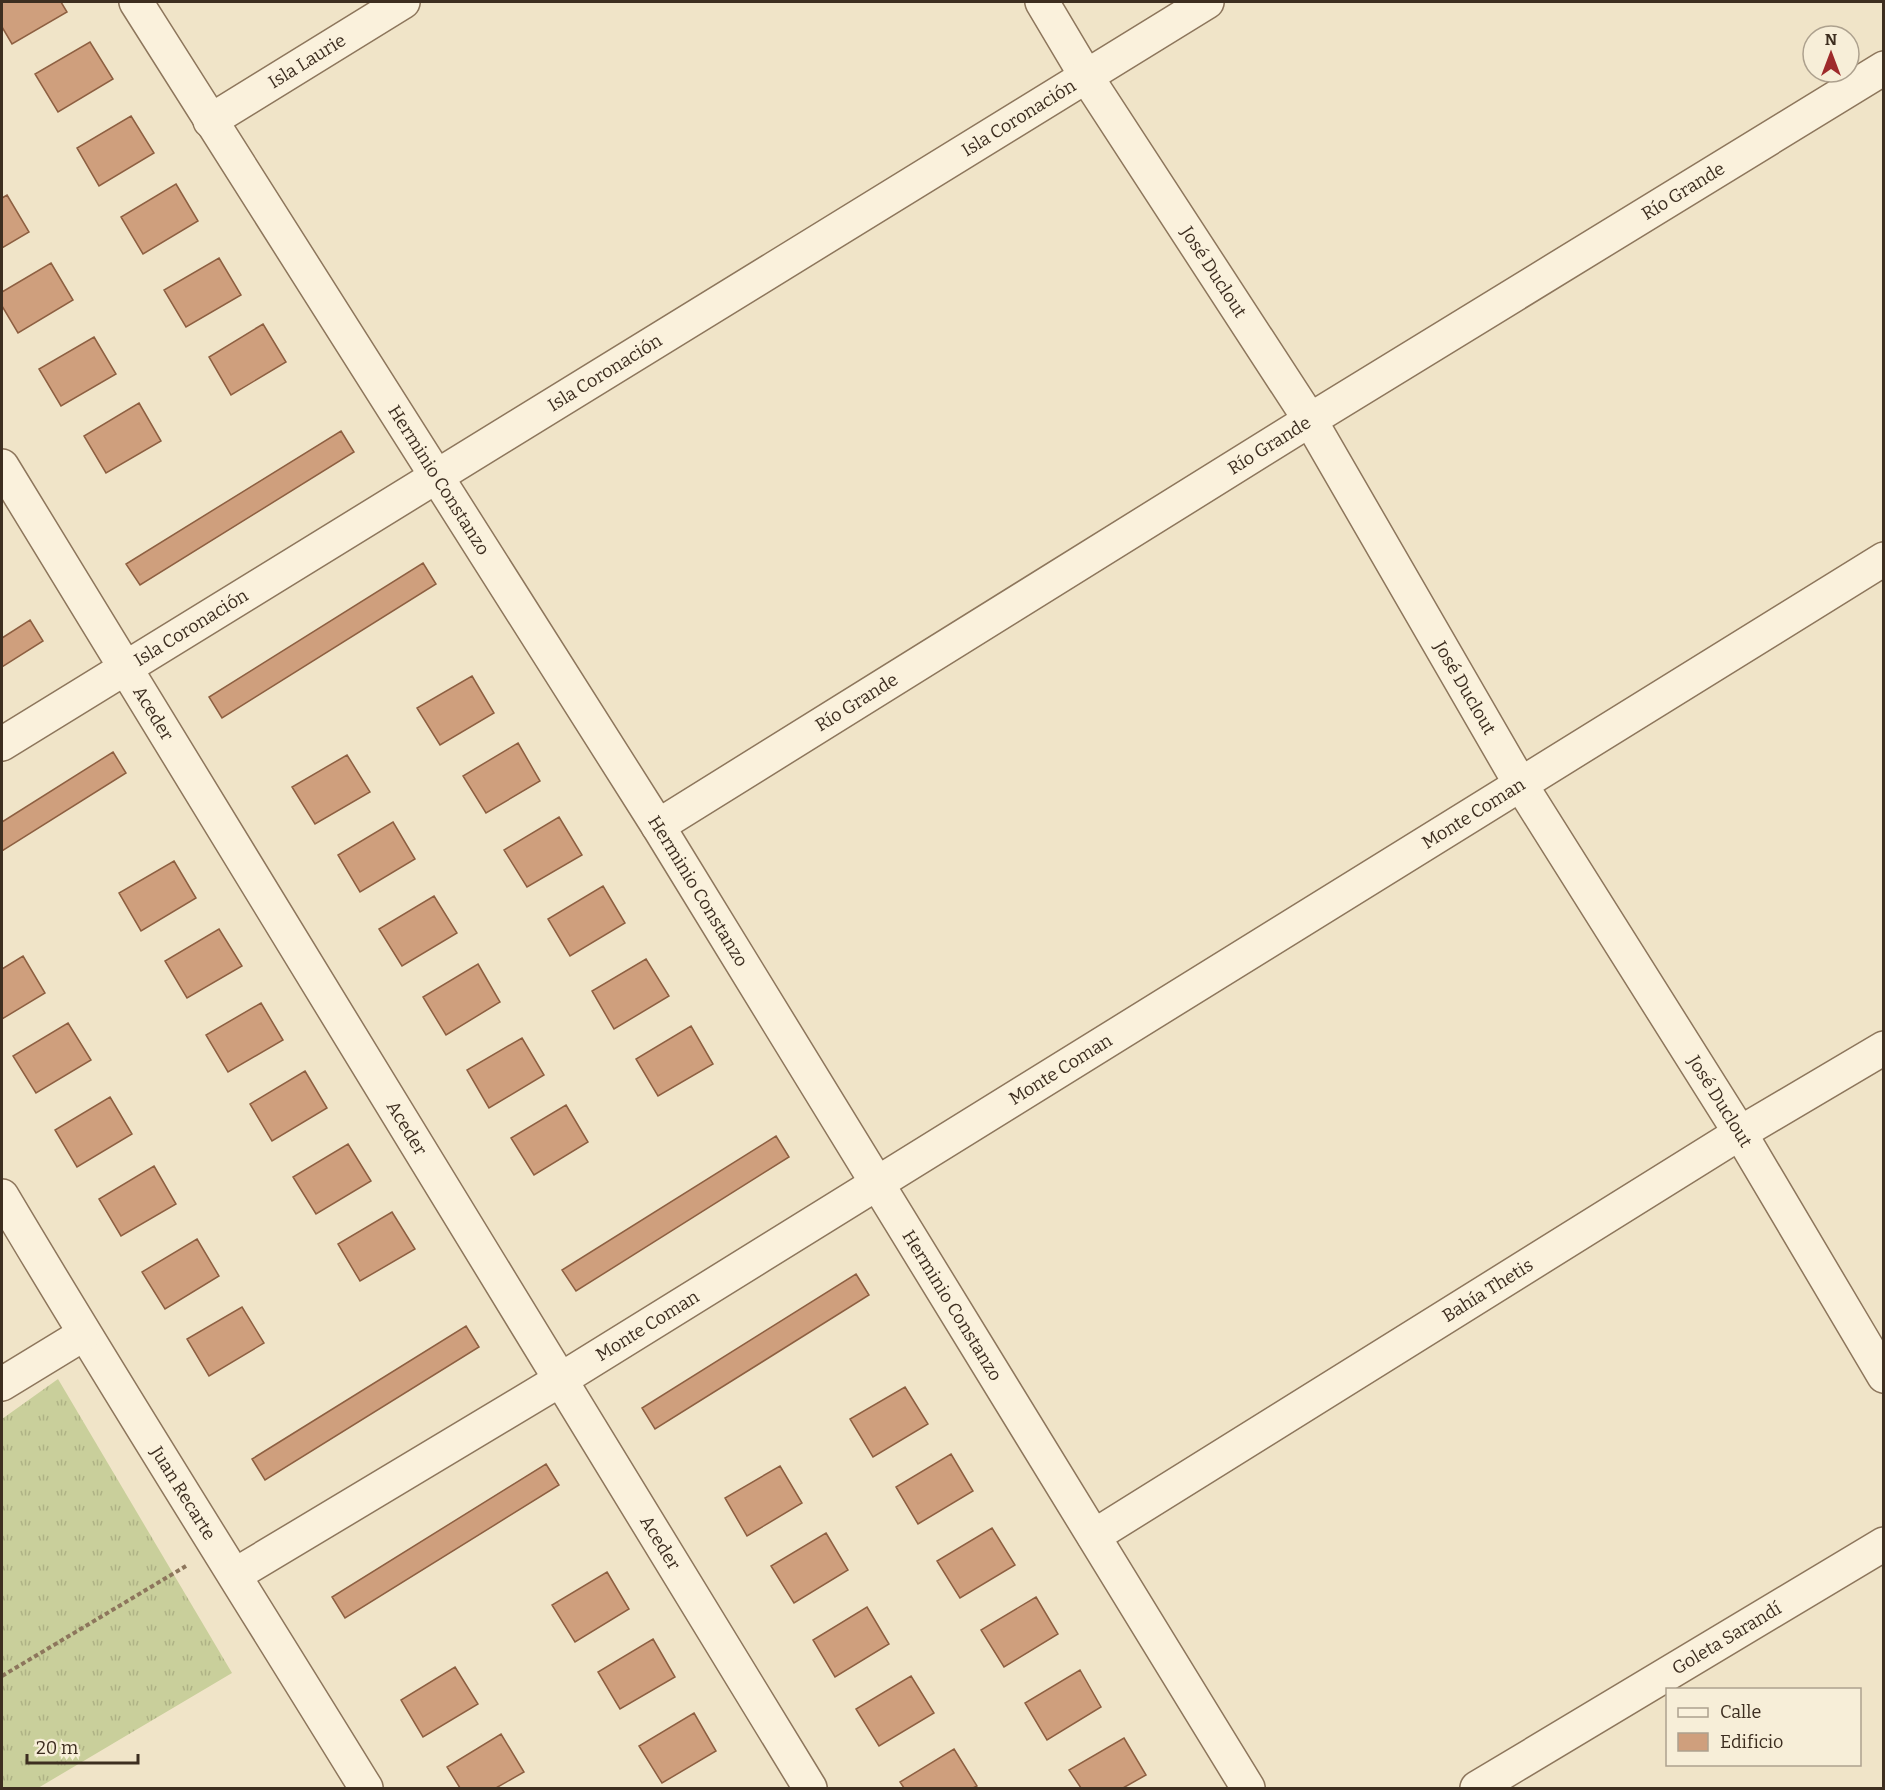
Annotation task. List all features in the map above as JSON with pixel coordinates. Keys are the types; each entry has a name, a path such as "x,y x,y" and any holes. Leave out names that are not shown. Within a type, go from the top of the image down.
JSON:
{"street":[{"name":"Herminio Constanzo","path":"136,2 658,826 1248,1788"},
{"name":"Isla Laurie","path":"210,121 403,2"},
{"name":"José Duclout","path":"1042,2 1086,76 1310,420 1521,785 1740,1133 1884,1376"},
{"name":"Isla Coronación","path":"2,744 1207,2"},
{"name":"Río Grande","path":"658,826 1310,420 1884,68"},
{"name":"Aceder","path":"2,466 810,1788"},
{"name":"Monte Coman","path":"235,1575 560,1380 1884,559"},
{"name":"Bahía Thetis","path":"1094,1536 1740,1133 1884,1048"},
{"name":"Juan Recarte","path":"2,1196 84,1334 366,1788"},
{"path":"2,1384 84,1334"},
{"name":"Goleta Sarandí","path":"1478,1788 1884,1544"}],"path":[{"path":"2,1676 218,1547"}],"green space":[{"path":"58,1379 232,1673 38,1788 2,1788 2,1419"}],"building":[{"path":"2,2 61,2 67,12 12,44 2,27"},
{"path":"90,42 113,79 58,112 35,74"},
{"path":"131,116 154,153 99,186 77,148"},
{"path":"176,184 198,221 143,254 121,217"},
{"path":"7,195 29,232 2,248 2,198"},
{"path":"219,258 241,295 186,327 164,290"},
{"path":"51,263 73,300 18,333 2,306 2,292"},
{"path":"263,324 286,362 231,395 209,357"},
{"path":"94,337 116,374 61,406 39,369"},
{"path":"139,403 161,441 106,473 84,436"},
{"path":"341,431 354,452 140,585 126,564"},
{"path":"423,563 436,584 222,718 209,697"},
{"path":"30,620 43,641 2,667 2,638"},
{"path":"472,676 494,713 440,745 417,708"},
{"path":"518,743 540,781 486,813 463,776"},
{"path":"113,752 126,773 2,851 2,822"},
{"path":"347,755 370,792 315,824 292,787"},
{"path":"559,817 582,855 527,887 504,850"},
{"path":"393,822 415,859 360,892 338,855"},
{"path":"174,861 196,898 141,931 119,893"},
{"path":"603,886 625,923 570,956 548,919"},
{"path":"434,896 457,933 402,966 379,929"},
{"path":"219,929 242,966 187,998 165,961"},
{"path":"23,956 45,993 2,1019 2,969"},
{"path":"646,959 669,996 614,1029 592,991"},
{"path":"478,964 500,1002 446,1035 423,997"},
{"path":"261,1003 283,1040 228,1072 206,1035"},
{"path":"68,1023 91,1060 36,1093 13,1056"},
{"path":"691,1026 713,1064 658,1096 636,1059"},
{"path":"522,1038 544,1075 489,1108 467,1070"},
{"path":"305,1071 327,1108 272,1141 250,1104"},
{"path":"110,1097 132,1134 77,1167 55,1130"},
{"path":"566,1105 588,1142 534,1175 511,1138"},
{"path":"776,1136 789,1157 576,1291 562,1270"},
{"path":"348,1144 371,1181 316,1214 293,1177"},
{"path":"154,1166 176,1204 121,1236 99,1199"},
{"path":"392,1212 415,1249 360,1281 338,1244"},
{"path":"197,1239 219,1276 165,1309 142,1272"},
{"path":"856,1274 869,1295 655,1429 642,1408"},
{"path":"242,1307 264,1343 209,1376 187,1339"},
{"path":"466,1326 479,1347 265,1480 252,1459"},
{"path":"905,1387 928,1424 873,1457 850,1419"},
{"path":"951,1454 973,1491 918,1524 896,1487"},
{"path":"546,1464 559,1485 345,1618 332,1597"},
{"path":"780,1466 802,1503 747,1536 725,1498"},
{"path":"992,1528 1015,1565 960,1598 937,1561"},
{"path":"826,1533 848,1570 794,1603 771,1566"},
{"path":"607,1572 629,1609 575,1642 552,1605"},
{"path":"1036,1597 1058,1634 1004,1667 981,1630"},
{"path":"867,1607 889,1644 835,1677 813,1640"},
{"path":"653,1639 675,1677 620,1709 598,1672"},
{"path":"455,1667 478,1704 423,1737 401,1700"},
{"path":"1080,1670 1101,1707 1047,1740 1025,1703"},
{"path":"911,1676 934,1713 879,1746 856,1709"},
{"path":"694,1713 716,1751 662,1783 639,1746"},
{"path":"501,1734 524,1772 496,1788 460,1788 447,1767"},
{"path":"1124,1738 1146,1775 1123,1788 1081,1788 1069,1770"},
{"path":"954,1749 977,1786 973,1788 904,1788 900,1782"}]}
